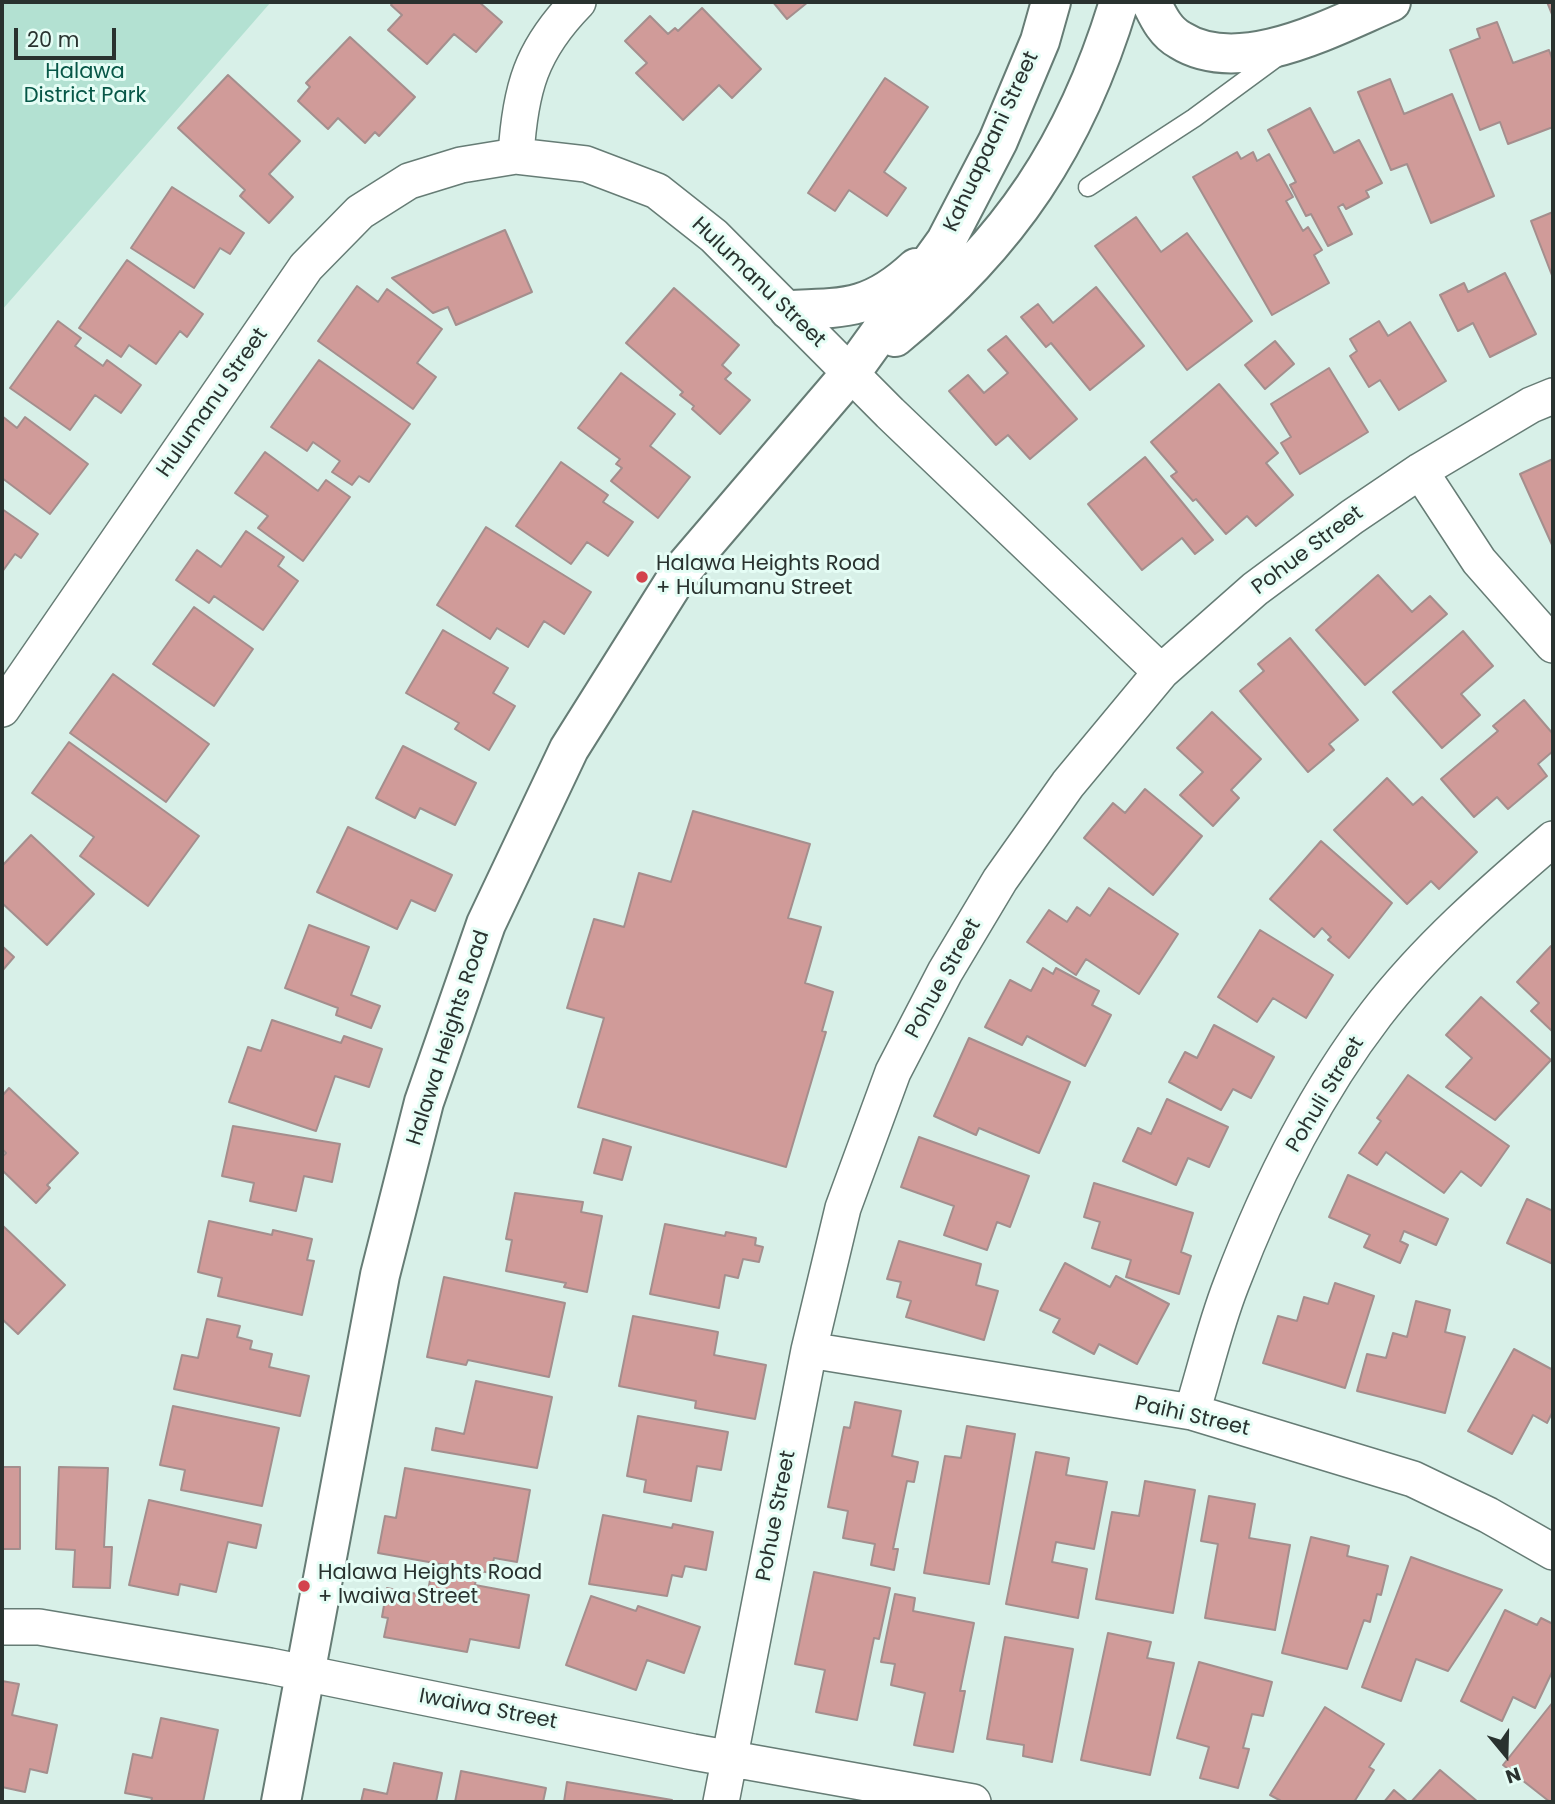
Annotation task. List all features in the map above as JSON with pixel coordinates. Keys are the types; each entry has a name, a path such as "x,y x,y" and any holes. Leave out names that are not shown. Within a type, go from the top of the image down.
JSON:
{"street":[{"path":"516,156 519,110 533,61 555,26 578,2"},
{"name":"Kahuapaani Street","path":"850,374 946,241 998,141 1040,41 1051,2"},
{"name":"Kahuapaani Street","path":"850,374 941,299 1012,219 1054,160 1080,109 1101,58 1119,2"},
{"path":"1151,2 1164,26 1180,41 1210,50 1244,53 1297,43 1391,2"},
{"name":"Hulumanu Street","path":"2,709 306,267 360,212 410,181 461,165 516,156 586,164 657,191 714,236 850,374 1161,672"},
{"path":"789,310 850,307 895,288 946,241"},
{"name":"Halawa Heights Road","path":"281,1802 380,1275 424,1102 486,924 569,749 679,574 850,374"},
{"name":"Pohue Street","path":"721,1802 809,1350 843,1208 893,1072 1000,880 1068,784 1161,672 1255,589 1420,471 1531,405 1553,396"},
{"path":"1420,471 1479,561 1553,645"},
{"name":"Pohuli Street","path":"1192,1412 1230,1287 1266,1200 1317,1104 1385,1004 1445,937 1553,838"},
{"name":"Paihi Street","path":"809,1350 1192,1412 1413,1479 1488,1515 1553,1552"},
{"name":"Iwaiwa Street","path":"2,1627 39,1626 97,1635 729,1758 973,1802"}],"lane":[{"path":"1088,187 1194,118 1297,43"}],"green space":[{"name":"Halawa District Park","path":"2,2 271,2 2,310"}],"building":[{"path":"393,2 479,2 502,22 476,52 454,34 427,64 388,30 402,15 391,5"},
{"path":"773,2 808,2 787,19"},
{"path":"1547,2 1553,2 1553,17"},
{"path":"702,8 761,69 732,98 719,85 683,120 636,73 647,63 625,41 650,16 668,34 675,28 678,31"},
{"path":"1497,22 1513,63 1549,50 1553,61 1553,127 1508,144 1500,122 1480,130 1450,50 1480,38 1477,29"},
{"path":"350,37 415,97 379,136 375,132 365,143 338,118 328,129 298,101 310,87 306,83"},
{"path":"228,75 300,141 269,174 293,197 269,223 240,196 245,190 178,128"},
{"path":"885,78 928,107 884,172 906,188 887,216 849,190 835,211 808,193"},
{"path":"1390,79 1404,114 1452,94 1494,196 1431,223 1407,164 1391,170 1358,92"},
{"path":"1310,108 1334,153 1359,140 1382,183 1366,191 1369,197 1346,209 1343,204 1338,207 1352,234 1328,246 1311,214 1306,216 1290,185 1296,182 1268,130"},
{"path":"1237,152 1241,159 1253,152 1257,161 1269,154 1293,197 1286,201 1303,231 1308,227 1322,250 1314,255 1329,283 1272,315 1193,177"},
{"path":"172,187 244,233 230,254 220,248 194,288 131,248"},
{"path":"1553,212 1553,278 1531,221"},
{"path":"1136,217 1161,252 1187,233 1252,321 1187,370 1095,246"},
{"path":"505,230 532,292 456,325 448,307 433,313 392,278"},
{"path":"127,260 203,314 187,337 180,331 156,364 129,345 121,357 79,328"},
{"path":"1505,273 1536,334 1490,357 1473,323 1458,331 1440,295 1464,283 1468,292"},
{"path":"357,286 378,302 387,289 442,329 417,363 436,377 413,409 318,341"},
{"path":"1096,287 1144,346 1090,390 1051,343 1046,347 1021,317 1038,304 1053,323"},
{"path":"674,288 739,345 722,365 731,373 725,379 750,400 720,434 692,409 694,406 680,395 683,392 626,343"},
{"path":"58,321 81,338 75,346 103,366 107,360 141,385 121,413 95,395 70,430 10,388"},
{"path":"1379,321 1388,336 1410,322 1446,381 1399,410 1380,380 1369,387 1350,356 1357,351 1350,339"},
{"path":"1006,336 1077,419 1030,459 1008,435 996,445 949,391 968,375 984,393 1008,373 988,350"},
{"path":"1275,341 1294,364 1265,389 1245,365"},
{"path":"319,360 410,424 369,482 359,476 352,485 332,472 340,461 313,442 307,451 271,427"},
{"path":"1329,368 1368,432 1300,474 1281,443 1291,437 1271,404"},
{"path":"621,373 675,414 650,446 690,477 658,518 611,481 622,468 616,464 620,459 578,428"},
{"path":"1219,384 1278,453 1266,463 1293,495 1256,526 1247,516 1226,534 1196,499 1193,501 1171,476 1177,472 1151,442"},
{"path":"2,416 17,428 25,417 88,464 50,514 2,478"},
{"path":"265,452 318,491 326,480 350,497 303,561 258,528 268,516 235,493"},
{"path":"1145,457 1213,540 1195,554 1182,538 1142,570 1088,504"},
{"path":"1553,459 1553,547 1520,474"},
{"path":"561,462 608,495 603,502 633,522 608,556 587,542 571,564 516,526"},
{"path":"2,509 38,534 21,558 15,554 2,572"},
{"path":"486,527 591,592 564,634 544,621 528,647 497,628 490,639 437,605"},
{"path":"246,531 284,557 278,566 298,581 263,630 214,596 209,603 176,580 197,550 221,567"},
{"path":"1378,575 1412,612 1430,596 1447,614 1365,685 1316,630"},
{"path":"194,607 253,649 214,706 153,664"},
{"path":"443,630 508,668 493,693 515,706 489,750 455,729 459,723 406,693"},
{"path":"1463,631 1493,666 1461,694 1480,715 1442,748 1393,692"},
{"path":"1290,638 1358,720 1329,744 1334,750 1308,772 1240,691 1264,671 1258,664"},
{"path":"113,674 209,744 166,802 70,733"},
{"path":"1524,700 1553,734 1553,751 1538,764 1547,776 1508,809 1497,797 1474,817 1441,779 1498,731 1493,726"},
{"path":"1212,712 1261,759 1231,790 1239,798 1213,826 1180,795 1203,772 1177,748"},
{"path":"69,742 199,836 148,906 80,856 94,837 32,793"},
{"path":"403,746 476,783 455,825 420,808 415,818 376,798"},
{"path":"1387,778 1413,805 1422,797 1477,852 1439,889 1431,881 1407,904 1334,830"},
{"path":"1145,789 1202,836 1153,895 1084,838 1113,803 1125,813"},
{"path":"693,811 810,844 788,918 821,927 805,983 833,992 822,1031 826,1032 786,1167 578,1107 604,1018 567,1008 594,919 624,927 639,873 671,882"},
{"path":"348,827 452,875 435,911 411,900 397,929 317,892"},
{"path":"31,835 94,894 47,945 2,903 2,866"},
{"path":"1321,841 1392,903 1349,958 1328,940 1331,937 1322,928 1314,937 1270,899"},
{"path":"1109,888 1178,934 1139,994 1086,959 1076,975 1027,942 1049,910 1067,922 1077,907 1090,916"},
{"path":"309,925 369,947 351,995 380,1006 371,1028 336,1015 338,1008 285,988"},
{"path":"1260,930 1333,975 1306,1018 1273,998 1257,1022 1218,997"},
{"path":"2,946 14,957 2,971"},
{"path":"1551,946 1553,1032 1531,1011 1539,1003 1517,982"},
{"path":"1043,968 1053,974 1056,968 1099,991 1092,1005 1111,1015 1085,1066 1027,1036 1022,1045 985,1027 1010,980 1031,991"},
{"path":"1481,997 1551,1060 1495,1120 1446,1087 1472,1058 1446,1035"},
{"path":"272,1020 341,1043 344,1036 382,1049 369,1087 335,1076 316,1131 229,1102 248,1047 261,1051"},
{"path":"1214,1025 1274,1057 1251,1098 1233,1089 1221,1110 1169,1082 1185,1052 1197,1058"},
{"path":"969,1038 1070,1082 1039,1153 979,1128 976,1135 934,1116"},
{"path":"1408,1075 1509,1146 1481,1186 1461,1171 1444,1193 1386,1152 1377,1165 1359,1153 1381,1121 1377,1118"},
{"path":"9,1088 78,1153 47,1185 50,1188 36,1203 2,1170 2,1157 6,1153 2,1149 2,1096"},
{"path":"1167,1099 1228,1127 1209,1167 1188,1158 1176,1185 1123,1161 1138,1128 1151,1134"},
{"path":"233,1126 340,1144 332,1182 304,1176 296,1211 250,1201 254,1183 222,1176"},
{"path":"919,1137 1029,1176 1010,1227 997,1222 987,1250 944,1235 954,1206 901,1187"},
{"path":"603,1139 631,1147 622,1180 594,1173"},
{"path":"1348,1175 1448,1219 1436,1245 1404,1231 1400,1241 1408,1245 1400,1263 1364,1247 1370,1235 1329,1217"},
{"path":"1094,1183 1193,1213 1181,1252 1191,1256 1179,1294 1126,1277 1131,1260 1092,1248 1100,1222 1084,1217"},
{"path":"515,1193 583,1202 581,1212 602,1216 587,1292 564,1287 566,1283 506,1271 512,1240 506,1239"},
{"path":"1527,1199 1553,1211 1553,1264 1507,1243"},
{"path":"209,1221 272,1235 273,1230 312,1239 307,1260 314,1261 302,1315 218,1296 222,1278 198,1272"},
{"path":"665,1224 725,1236 726,1232 756,1238 755,1245 763,1247 759,1262 743,1259 738,1278 725,1275 719,1308 650,1294"},
{"path":"2,1225 65,1285 18,1334 2,1319"},
{"path":"899,1241 981,1264 976,1285 998,1291 984,1340 906,1317 911,1301 897,1297 901,1282 887,1279"},
{"path":"1065,1263 1110,1287 1116,1276 1169,1304 1137,1364 1099,1344 1094,1354 1053,1332 1060,1319 1040,1310"},
{"path":"444,1277 565,1303 549,1377 468,1360 466,1365 427,1357"},
{"path":"1335,1283 1374,1296 1345,1388 1263,1363 1278,1316 1297,1321 1304,1297 1328,1304"},
{"path":"1416,1301 1450,1310 1445,1332 1465,1337 1445,1413 1357,1391 1367,1354 1386,1358 1393,1333 1407,1337"},
{"path":"633,1316 718,1332 714,1355 766,1365 755,1419 695,1408 696,1401 619,1386"},
{"path":"207,1319 240,1326 237,1337 252,1341 250,1349 272,1354 269,1367 309,1376 300,1416 174,1389 182,1355 198,1358"},
{"path":"1514,1349 1553,1370 1553,1411 1547,1423 1533,1415 1512,1454 1468,1431"},
{"path":"476,1381 552,1397 537,1468 432,1450 436,1428 464,1434"},
{"path":"855,1402 901,1411 892,1456 918,1462 914,1482 907,1481 893,1549 898,1549 894,1570 871,1565 875,1544 843,1538 848,1511 828,1507 844,1427 850,1428"},
{"path":"173,1406 279,1428 262,1506 181,1490 185,1470 160,1465"},
{"path":"638,1416 728,1432 721,1470 697,1466 691,1501 644,1492 646,1480 627,1476"},
{"path":"967,1426 1015,1434 989,1584 924,1573 945,1456 961,1458"},
{"path":"1036,1452 1069,1458 1066,1475 1107,1482 1094,1549 1056,1542 1052,1562 1087,1569 1078,1618 1006,1604"},
{"path":"2,1467 20,1467 20,1549 2,1549"},
{"path":"59,1467 108,1468 104,1547 112,1547 110,1588 73,1587 75,1550 56,1549"},
{"path":"405,1468 530,1490 517,1562 494,1558 491,1573 378,1553 385,1516 396,1518"},
{"path":"1145,1481 1195,1490 1173,1613 1096,1599 1112,1512 1139,1516"},
{"path":"1209,1496 1255,1504 1249,1538 1290,1545 1275,1630 1205,1618 1218,1544 1201,1541"},
{"path":"149,1500 261,1525 256,1548 228,1542 216,1592 180,1584 178,1595 129,1585"},
{"path":"603,1515 672,1528 673,1524 713,1532 706,1570 685,1566 682,1577 672,1575 667,1596 589,1584"},
{"path":"1311,1537 1349,1546 1347,1556 1388,1566 1381,1595 1377,1594 1370,1622 1364,1620 1347,1669 1282,1653"},
{"path":"1411,1557 1502,1590 1448,1671 1416,1659 1401,1701 1362,1687"},
{"path":"432,1570 476,1578 475,1585 529,1595 519,1648 470,1639 467,1652 384,1637 388,1618 382,1617 387,1588 427,1596"},
{"path":"814,1572 890,1588 879,1639 874,1638 857,1720 816,1712 825,1670 795,1664"},
{"path":"895,1594 915,1598 913,1611 974,1623 960,1691 965,1691 953,1752 914,1745 925,1693 891,1685 895,1664 881,1662"},
{"path":"591,1596 636,1611 638,1606 700,1627 684,1673 647,1660 636,1690 566,1665"},
{"path":"1505,1610 1537,1625 1541,1618 1553,1624 1553,1670 1535,1708 1513,1697 1502,1721 1461,1701"},
{"path":"1108,1633 1151,1642 1147,1658 1174,1663 1150,1775 1081,1760"},
{"path":"1005,1637 1073,1649 1052,1762 1023,1756 1024,1745 987,1739"},
{"path":"1199,1662 1272,1682 1263,1716 1252,1714 1243,1748 1249,1749 1238,1788 1200,1778 1209,1747 1177,1738"},
{"path":"2,1681 19,1684 12,1715 57,1725 47,1773 30,1769 25,1792 2,1787"},
{"path":"1553,1702 1553,1802 1550,1802 1503,1765"},
{"path":"1325,1707 1384,1744 1369,1767 1374,1770 1354,1802 1283,1802 1270,1795"},
{"path":"161,1718 218,1730 203,1802 151,1802 152,1798 125,1793 133,1754 152,1758"},
{"path":"394,1763 442,1773 436,1802 361,1802 364,1789 387,1794"},
{"path":"1440,1770 1478,1802 1411,1802"},
{"path":"461,1771 546,1788 543,1802 455,1802"},
{"path":"567,1782 672,1800 672,1802 564,1802"},
{"path":"1394,1790 1408,1802 1384,1802"}],"place":[{"name":"Halawa Heights Road + Hulumanu Street","path":"642,577"},
{"name":"Halawa Heights Road + Iwaiwa Street","path":"304,1586"}]}
